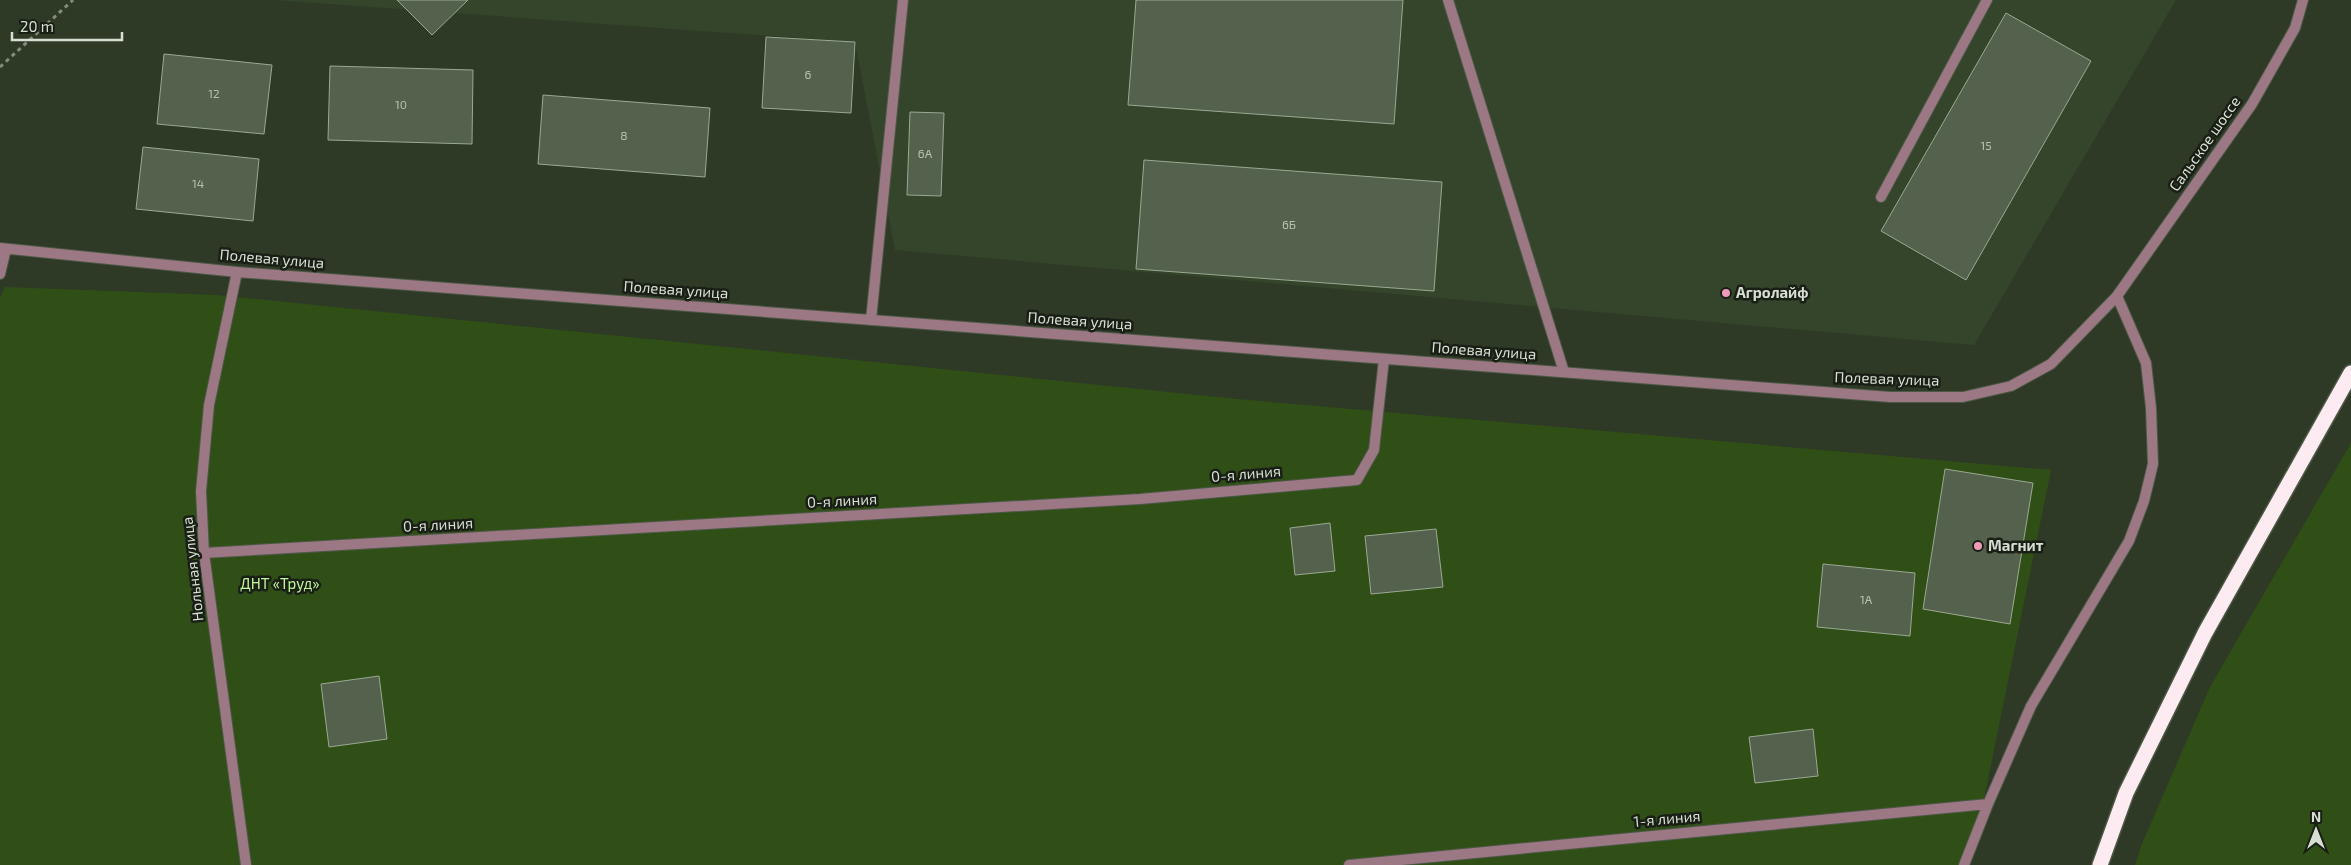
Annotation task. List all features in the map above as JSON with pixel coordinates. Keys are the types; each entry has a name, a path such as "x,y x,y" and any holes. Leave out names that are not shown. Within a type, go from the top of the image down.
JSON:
{"highway":[{"path":"2100,865 2126,793 2205,633 2351,373"}],"street":[{"path":"871,320 903,0"},
{"path":"1448,0 1564,372"},
{"path":"1882,197 1987,0"},
{"name":"Сальское шоссе","path":"2117,296 2252,104 2295,28 2303,0"},
{"path":"0,274 3,249"},
{"name":"Полевая улица","path":"3,249 237,272 1890,397 1963,397 2011,386 2051,364 2117,296"},
{"name":"Нольная улица","path":"237,272 209,405 201,491 204,554 246,865"},
{"path":"1964,865 1988,804 2031,706 2129,541 2144,501 2153,464 2151,408 2146,363 2117,296"},
{"name":"0-я линия","path":"204,554 1140,499 1357,480 1374,450 1384,359"},
{"name":"1-я линия","path":"1349,865 1988,804"}],"path":[{"path":"0,67 73,0"}],"shaded area":[{"path":"274,0 2176,0 1974,345 895,250 855,42"}],"green space":[{"name":"ДНТ «Труд»","path":"5,287 216,295 1237,399 2051,470 1985,794 1965,865 0,865 0,298"},
{"path":"2351,443 2351,865 2135,865 2142,844 2210,687"}],"building":[{"path":"397,0 468,0 432,35"},
{"path":"1136,0 1403,0 1394,124 1128,105"},
{"path":"2006,13 2091,61 1966,280 1881,231"},
{"path":"766,37 855,42 851,113 762,108"},
{"path":"164,54 272,65 264,134 157,124"},
{"path":"330,66 473,70 472,144 328,140"},
{"path":"543,95 710,108 705,177 538,164"},
{"path":"910,112 944,113 941,196 907,195"},
{"path":"143,147 259,159 253,221 136,209"},
{"path":"1144,160 1442,182 1434,291 1136,269"},
{"name":"Магнит","path":"1945,469 2033,483 2010,624 1923,609"},
{"path":"1330,523 1335,571 1295,575 1290,528"},
{"path":"1436,529 1443,587 1371,594 1365,536"},
{"path":"1823,564 1915,573 1910,636 1817,627"},
{"path":"379,676 387,739 329,747 321,684"},
{"path":"1813,729 1818,776 1755,783 1749,737"}],"place":[{"name":"Агролайф","path":"1726,293"},
{"name":"Магнит","path":"1978,546"}]}
